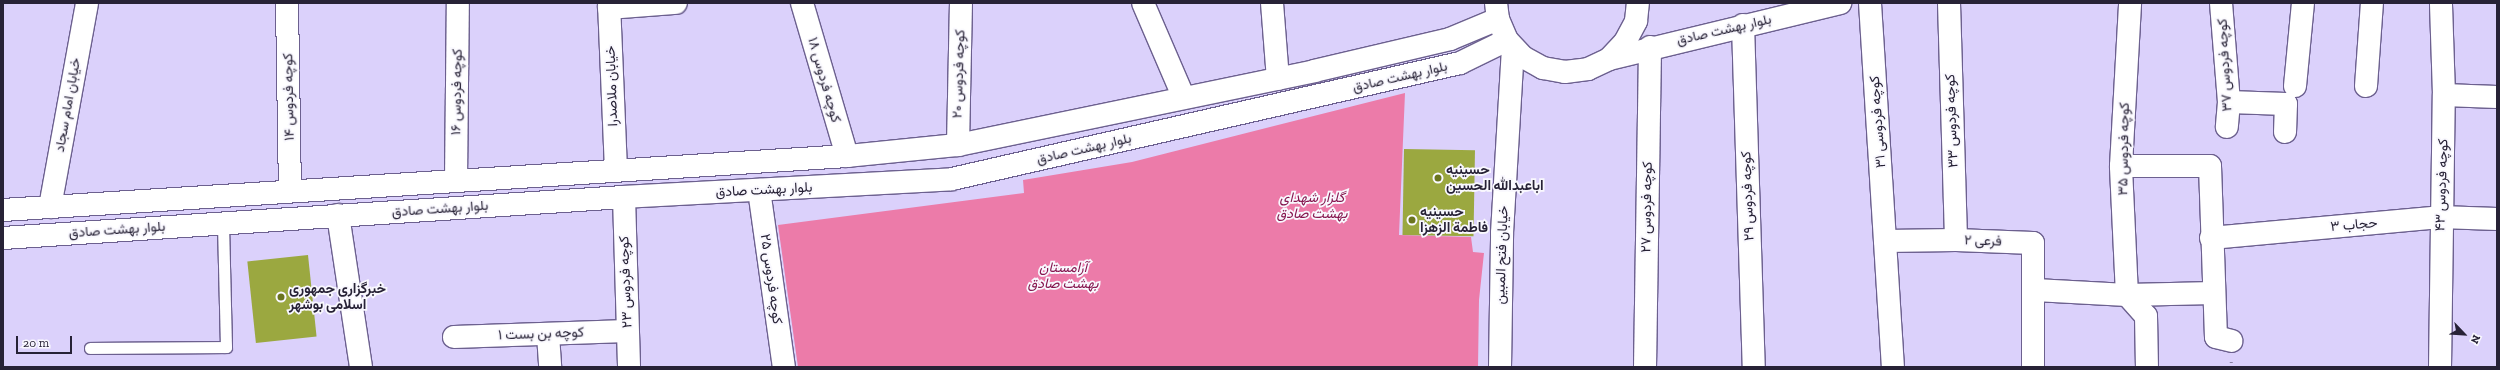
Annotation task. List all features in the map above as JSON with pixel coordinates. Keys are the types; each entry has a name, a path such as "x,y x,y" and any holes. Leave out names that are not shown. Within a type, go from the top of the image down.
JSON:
{"street":[{"name":"خیابان امام سجاد","path":"50,207 87,3"},
{"name":"کوچه فردوس ۱۴","path":"287,3 290,191"},
{"name":"کوچه فردوس ۱۶","path":"456,180 458,3"},
{"path":"609,6 676,3"},
{"name":"کوچه فردوس ۱۸","path":"802,3 847,156"},
{"name":"کوچه فردوس ۲۰","path":"958,145 961,3"},
{"path":"1143,3 1184,98"},
{"path":"1272,3 1278,79"},
{"path":"1497,11 1510,43 1523,57 1543,68 1566,72 1588,69 1609,59 1626,42 1636,21 1638,3"},
{"name":"بلوار بهشت صادق","path":"1609,59 1650,47 1840,3"},
{"name":"کوچه فردوسی ۳۱","path":"1870,3 1893,367"},
{"name":"کوچه فردوس ۳۳","path":"1949,3 1956,240"},
{"name":"کوچه فردوس ۳۵","path":"2127,295 2121,166 2130,3"},
{"name":"کوچه فردوس ۳۷","path":"2221,3 2229,102 2227,127"},
{"path":"2295,86 2303,3"},
{"path":"2366,86 2372,3"},
{"name":"کوچه فردوس ۴۳","path":"2440,367 2440,217 2444,95 2442,3"},
{"name":"خیابان ملاصدرا","path":"609,6 616,170"},
{"name":"بلوار بهشت صادق","path":"3,210 139,199 847,156 958,145 1278,79 1450,39 1497,11"},
{"name":"کوچه فردوس ۲۹","path":"1743,25 1754,367"},
{"name":"بلوار بهشت صادق","path":"3,238 624,197 952,179 1460,63 1510,43"},
{"name":"خیابان فتح المبین","path":"1500,367 1502,233 1510,43"},
{"name":"کوچه فردوس ۲۷","path":"1645,367 1650,47"},
{"path":"2444,95 2497,97"},
{"path":"2229,102 2286,104 2286,132"},
{"path":"2121,166 2210,166 2211,238 2216,337 2232,341"},
{"name":"کوچه فردوس ۲۵","path":"759,190 784,367"},
{"name":"کوچه فردوس ۲۳","path":"624,197 629,367"},
{"path":"139,199 140,229"},
{"path":"338,215 361,367"},
{"name":"حجاب ۳","path":"2211,238 2440,217 2497,219"},
{"name":"فرعی ۲","path":"1885,241 1956,240 2033,243 2035,290"},
{"path":"2033,367 2035,290 2127,295 2214,293"},
{"path":"2127,295 2146,316 2148,367"},
{"name":"کوچه بن بست ۱","path":"454,337 548,335 627,331"},
{"path":"548,335 550,367"}],"lane":[{"path":"90,348 226,347 223,223"}],"green space":[{"name":"آرامستان بهشت صادق","path":"1405,93 1399,235 1471,237 1473,252 1484,253 1479,300 1478,367 798,367 778,225 1024,193 1023,180 1132,162"}],"building":[{"name":"حسینیه اباعبدالله الحسین","path":"1404,149 1475,150 1473,236 1402,235"},
{"name":"خبرگزاری جمهوری اسلامی بوشهر","path":"308,255 317,337 256,343 247,261"}],"place":[{"name":"حسینیه اباعبدالله الحسین","path":"1438,178"},
{"name":"حسینیه فاطمة الزهزا","path":"1412,220"},
{"name":"خبرگزاری جمهوری اسلامی بوشهر","path":"281,297"}],"park label":[{"name":"گلزار شهدای بهشت صادق","path":"1312,206"}]}
